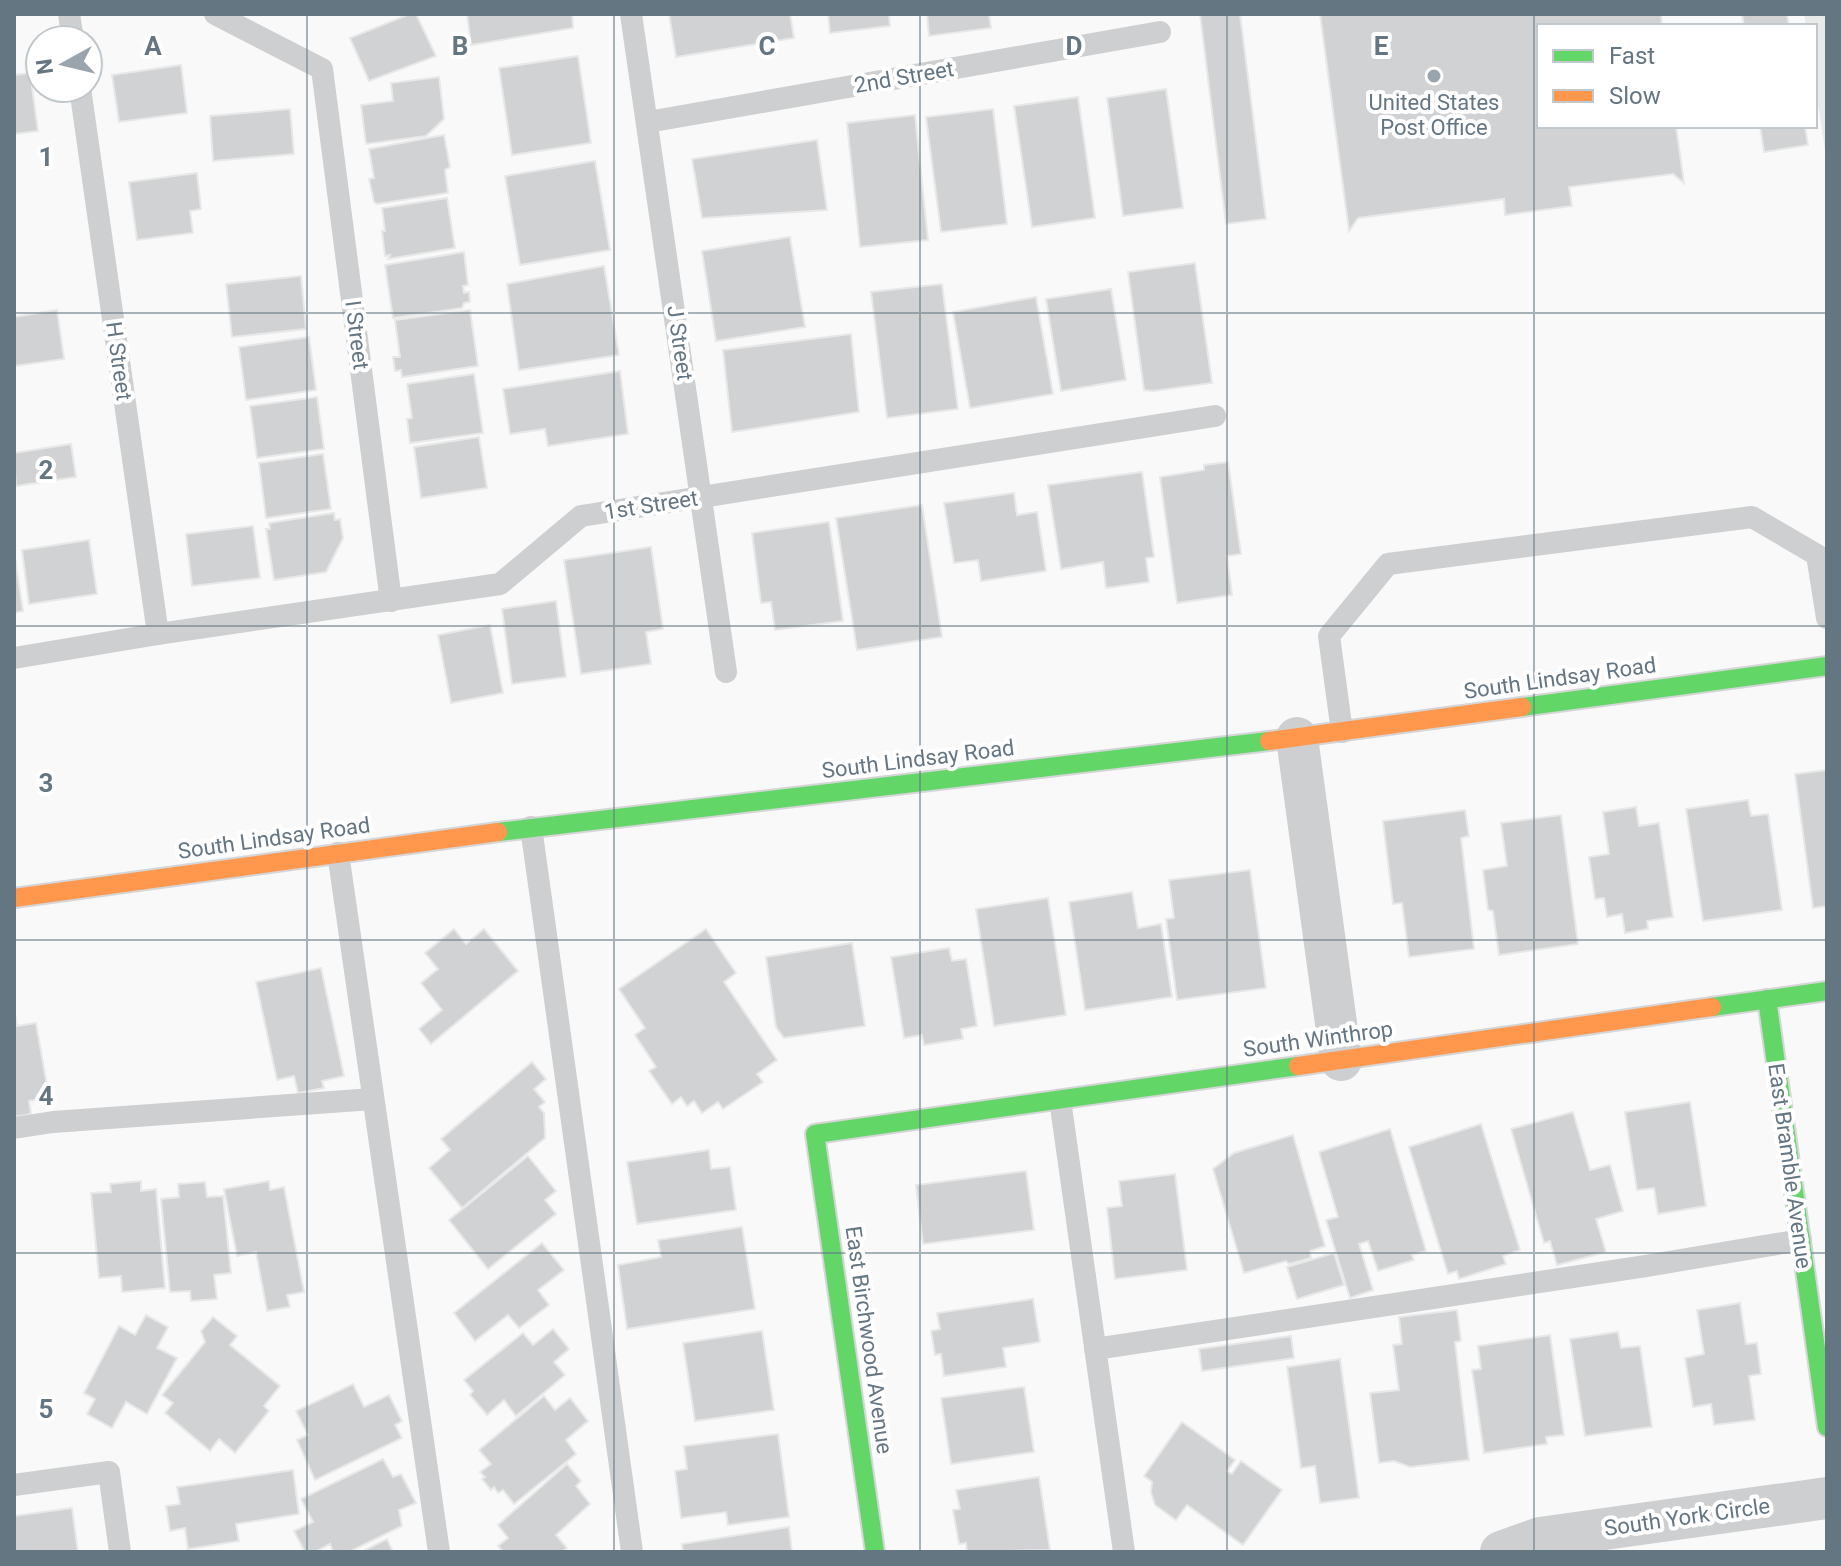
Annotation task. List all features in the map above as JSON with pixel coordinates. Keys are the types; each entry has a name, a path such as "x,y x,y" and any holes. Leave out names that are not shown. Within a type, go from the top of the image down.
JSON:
{"street":[{"name":"South Lindsay Road","path":"14,898 531,827 1297,738 1827,666"},
{"path":"1297,738 1341,1060"},
{"name":"South Winthrop","path":"815,1134 1827,991"},
{"name":"East Bramble Avenue","path":"1767,999 1827,1427"},
{"name":"East Birchwood Avenue","path":"815,1134 875,1552"},
{"name":"South York Circle","path":"1501,1552 1540,1538 1598,1541 1827,1498"}],"lane":[{"name":"I Street","path":"215,14 322,69 391,601"},
{"name":"J Street","path":"631,14 726,672"},
{"name":"2nd Street","path":"648,122 1160,32"},
{"name":"H Street","path":"82,104 158,634"},
{"name":"1st Street","path":"14,658 500,584 581,516 1215,416"},
{"path":"1342,732 1329,636 1388,564 1752,517 1817,555 1827,618"},
{"path":"531,827 632,1552"},
{"path":"338,853 439,1552"},
{"path":"14,1128 53,1122 373,1099"},
{"path":"1060,1100 1124,1552"},
{"path":"1095,1349 1801,1240"},
{"path":"14,1485 109,1472 120,1552"}],"shaded area":[{"path":"1804,14 1827,14 1827,163 1817,98 1817,24 1806,24"}],"building":[{"path":"416,14 436,56 369,81 350,38"},
{"path":"467,14 572,14 573,28 471,45"},
{"path":"669,14 790,14 794,38 676,57"},
{"path":"828,14 889,14 890,26 830,33"},
{"path":"927,14 989,14 991,28 929,36"},
{"path":"1200,14 1240,14 1266,219 1226,224"},
{"name":"United States Post Office","path":"1320,14 1661,14 1662,24 1537,24 1537,128 1676,128 1684,183 1673,174 1569,187 1572,206 1505,215 1504,199 1358,218 1349,231"},
{"path":"1742,14 1787,14 1789,24 1744,24"},
{"path":"578,56 591,143 512,155 499,68"},
{"path":"181,65 187,113 119,122 112,75"},
{"path":"24,74 24,104 34,104 38,131 14,134 14,75"},
{"path":"439,77 444,119 426,136 366,144 361,105 393,101 391,83"},
{"path":"1166,89 1183,208 1123,216 1107,98"},
{"path":"1078,97 1095,218 1032,227 1014,106"},
{"path":"290,109 294,154 213,161 210,116"},
{"path":"993,109 1007,224 941,232 926,117"},
{"path":"915,115 928,240 860,247 847,123"},
{"path":"1760,128 1805,128 1808,145 1764,152"},
{"path":"444,135 450,167 445,170 448,193 374,202 369,179 374,178 369,149"},
{"path":"817,140 827,210 702,218 692,159"},
{"path":"595,161 610,250 520,265 505,176"},
{"path":"197,173 201,209 190,211 193,233 137,240 129,182"},
{"path":"447,198 455,248 388,259 390,255 385,256 382,208"},
{"path":"790,237 805,327 716,341 702,251"},
{"path":"464,252 468,285 463,286 464,293 469,292 470,302 464,303 462,308 393,318 385,265"},
{"path":"1195,263 1212,383 1144,390 1128,272"},
{"path":"604,266 619,355 519,370 507,284"},
{"path":"301,276 306,329 232,337 226,284"},
{"path":"942,284 958,409 887,418 871,292"},
{"path":"1111,289 1126,380 1061,391 1046,299"},
{"path":"1036,297 1053,394 970,408 953,312"},
{"path":"57,310 64,359 14,366 14,317"},
{"path":"470,310 478,366 402,377 401,370 395,371 393,357 400,357 395,320"},
{"path":"851,334 859,412 732,432 723,350"},
{"path":"309,337 316,390 246,400 239,347"},
{"path":"620,371 628,434 548,446 545,429 510,434 503,389"},
{"path":"474,374 483,433 410,443 407,419 412,418 407,384"},
{"path":"317,397 324,449 257,458 250,406"},
{"path":"479,437 487,488 421,498 414,447"},
{"path":"71,444 76,477 16,486 14,453"},
{"path":"323,454 331,509 266,518 259,463"},
{"path":"1228,462 1241,554 1227,556 1232,595 1177,603 1160,477 1204,470 1204,465"},
{"path":"1142,472 1154,557 1146,558 1149,582 1106,588 1103,562 1061,569 1048,485"},
{"path":"1014,493 1017,515 1037,512 1046,571 981,581 978,560 954,563 944,503"},
{"path":"922,505 942,637 857,650 836,518"},
{"path":"334,513 335,520 340,519 343,538 326,572 274,580 266,529 270,529 269,523"},
{"path":"829,522 843,621 775,630 771,602 761,603 752,533"},
{"path":"253,526 260,578 192,586 186,534"},
{"path":"89,540 97,594 29,604 22,550"},
{"path":"651,547 663,629 646,632 651,664 581,674 564,560"},
{"path":"14,559 23,611 14,613"},
{"path":"556,601 566,677 512,684 502,609"},
{"path":"490,625 503,693 451,703 438,635"},
{"path":"1827,770 1827,906 1813,908 1795,774"},
{"path":"1748,800 1751,816 1768,814 1782,910 1703,921 1686,809"},
{"path":"1636,807 1639,826 1659,823 1673,917 1647,921 1648,929 1625,933 1622,914 1607,917 1604,898 1595,899 1589,857 1609,854 1603,812"},
{"path":"1465,810 1469,836 1461,838 1474,949 1409,957 1402,903 1393,904 1383,821"},
{"path":"1561,815 1578,944 1499,955 1493,911 1488,910 1483,870 1507,866 1501,823"},
{"path":"1250,870 1266,988 1177,1000 1166,919 1174,918 1169,880"},
{"path":"1132,892 1138,928 1161,924 1172,997 1085,1010 1069,902"},
{"path":"1048,898 1066,1015 994,1026 976,909"},
{"path":"454,929 466,944 484,929 518,971 431,1044 419,1029 442,1010 421,983 438,969 425,953"},
{"path":"706,929 736,973 724,982 777,1060 757,1074 763,1082 723,1109 718,1102 702,1113 694,1101 687,1106 681,1097 672,1104 649,1071 656,1067 635,1035 645,1028 619,989"},
{"path":"852,943 865,1026 784,1038 776,1027 766,957"},
{"path":"949,948 952,961 966,959 977,1026 961,1029 963,1039 924,1045 922,1035 904,1038 891,957"},
{"path":"321,968 344,1076 322,1081 324,1088 298,1093 294,1076 277,1080 256,982"},
{"path":"14,1009 17,1026 36,1023 49,1097 29,1101 31,1114 14,1117"},
{"path":"532,1062 546,1079 534,1089 545,1102 539,1107 544,1113 545,1138 462,1208 429,1168 450,1150 441,1139"},
{"path":"1690,1102 1706,1206 1658,1214 1654,1188 1637,1190 1625,1112"},
{"path":"1573,1112 1590,1170 1610,1165 1623,1211 1596,1219 1606,1252 1557,1265 1550,1241 1544,1243 1511,1129"},
{"path":"1481,1124 1520,1250 1503,1256 1506,1264 1459,1279 1457,1271 1448,1274 1409,1147"},
{"path":"1390,1129 1426,1251 1412,1255 1414,1260 1378,1271 1368,1241 1359,1244 1373,1290 1350,1298 1326,1220 1338,1217 1319,1152"},
{"path":"1293,1135 1325,1246 1310,1251 1311,1258 1289,1264 1286,1261 1244,1273 1213,1169 1234,1153"},
{"path":"709,1150 711,1169 730,1167 736,1210 637,1224 627,1162"},
{"path":"528,1156 556,1191 545,1200 556,1214 488,1269 449,1220"},
{"path":"1026,1171 1034,1230 923,1244 916,1185"},
{"path":"1175,1174 1187,1270 1115,1279 1107,1208 1122,1206 1119,1181"},
{"path":"141,1181 141,1191 156,1189 165,1288 122,1292 121,1276 99,1278 91,1193 111,1192 110,1184"},
{"path":"269,1181 270,1190 284,1187 304,1292 287,1295 290,1307 267,1311 256,1252 237,1256 224,1189"},
{"path":"205,1182 207,1197 223,1196 231,1273 214,1275 217,1299 191,1301 190,1291 170,1292 161,1199 179,1197 178,1184"},
{"path":"742,1227 755,1309 627,1329 618,1265 661,1257 658,1240"},
{"path":"542,1243 564,1270 538,1290 549,1305 519,1328 508,1315 475,1341 454,1313"},
{"path":"1334,1253 1344,1285 1297,1299 1287,1267"},
{"path":"1033,1299 1040,1342 1003,1348 1006,1367 944,1376 941,1354 935,1355 931,1331 940,1329 937,1313"},
{"path":"1740,1303 1746,1344 1757,1343 1761,1374 1749,1376 1755,1420 1714,1425 1711,1404 1693,1407 1685,1358 1704,1354 1697,1310"},
{"path":"1457,1310 1461,1341 1455,1342 1469,1460 1410,1467 1394,1461 1379,1463 1370,1393 1399,1390 1393,1345 1402,1344 1399,1317"},
{"path":"146,1315 168,1327 157,1348 177,1358 147,1414 126,1402 112,1428 87,1414 95,1399 84,1393 119,1326 135,1335"},
{"path":"213,1317 237,1336 230,1345 280,1386 264,1406 269,1411 235,1453 219,1439 210,1451 165,1413 173,1403 162,1395 205,1342 201,1331"},
{"path":"553,1329 569,1349 554,1362 565,1375 516,1416 504,1400 487,1415 470,1395 473,1391 464,1380 523,1333 533,1345"},
{"path":"762,1331 774,1410 695,1421 683,1343"},
{"path":"1618,1332 1621,1348 1640,1346 1652,1427 1585,1436 1570,1339"},
{"path":"1550,1335 1564,1435 1546,1437 1547,1444 1484,1453 1472,1370 1481,1369 1478,1346"},
{"path":"1291,1336 1294,1358 1202,1371 1199,1349"},
{"path":"1340,1359 1359,1498 1320,1503 1315,1466 1301,1468 1287,1367"},
{"path":"353,1384 364,1407 389,1395 402,1421 395,1425 402,1438 315,1480 297,1440 308,1435 296,1411"},
{"path":"1024,1387 1034,1452 951,1464 941,1398"},
{"path":"544,1396 555,1410 570,1398 588,1421 566,1440 576,1454 514,1504 503,1490 498,1493 494,1487 491,1490 482,1479 485,1477 480,1472 491,1464 479,1450"},
{"path":"1182,1422 1235,1460 1227,1471 1232,1474 1241,1461 1282,1490 1243,1545 1187,1505 1176,1520 1155,1505 1152,1482 1144,1476"},
{"path":"778,1434 789,1517 728,1525 726,1512 681,1518 675,1471 687,1469 684,1446"},
{"path":"383,1459 393,1477 401,1474 416,1503 399,1510 402,1526 349,1552 333,1552 330,1544 315,1552 305,1552 294,1531 313,1522 301,1499"},
{"path":"567,1464 581,1481 576,1486 590,1504 556,1535 567,1548 562,1552 503,1552 498,1546 508,1538 498,1525"},
{"path":"293,1470 299,1514 236,1524 239,1541 188,1549 185,1528 170,1531 166,1506 180,1504 177,1487"},
{"path":"1039,1477 1050,1550 967,1552 966,1543 959,1544 953,1510 960,1509 956,1490"},
{"path":"72,1508 78,1552 14,1552 14,1516"},
{"path":"789,1527 792,1552 683,1552 682,1544"},
{"path":"387,1539 393,1552 361,1552"}],"traffic: fast":[{"path":"1522,707 1827,666"},
{"path":"498,832 1269,741"},
{"path":"1712,1007 1827,991"},
{"path":"1767,999 1827,1427"},
{"path":"875,1552 815,1134 1298,1066"}],"traffic: slow":[{"path":"1269,741 1522,707"},
{"path":"14,898 498,832"},
{"path":"1298,1066 1712,1007"}],"place":[{"name":"United States Post Office","path":"1434,76"}]}
